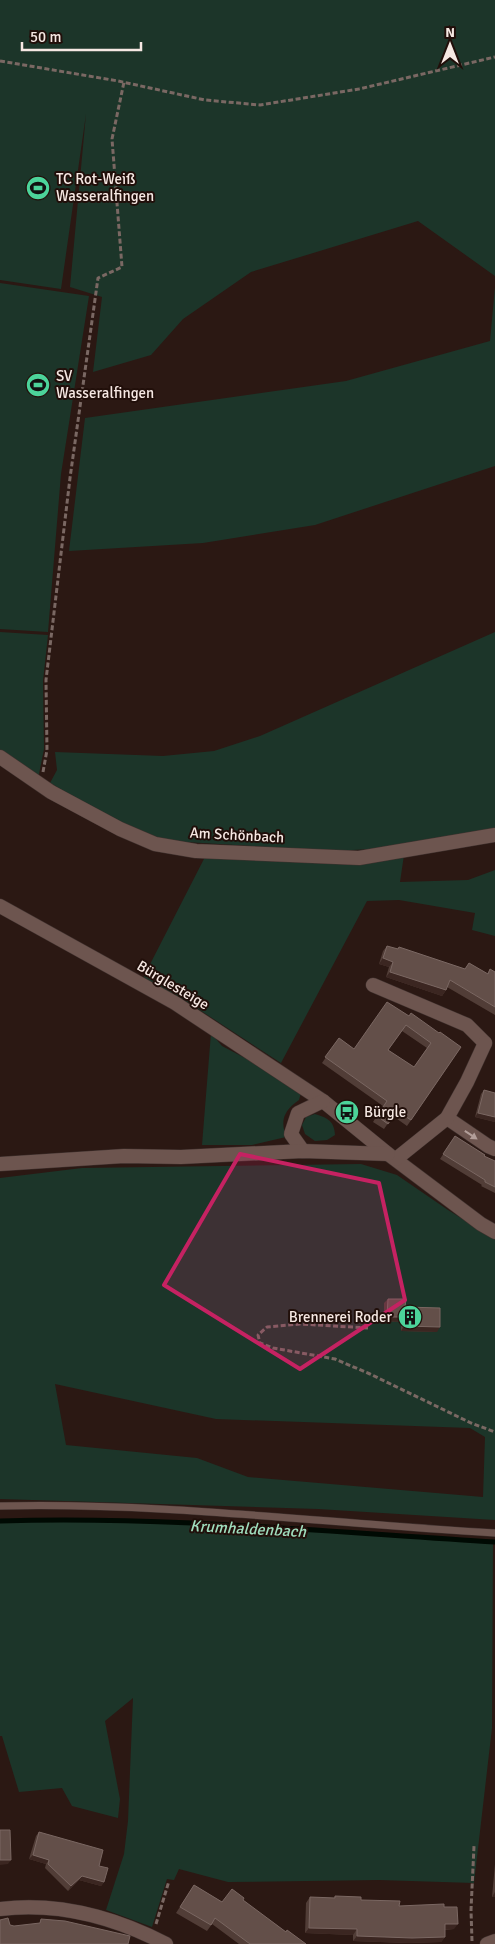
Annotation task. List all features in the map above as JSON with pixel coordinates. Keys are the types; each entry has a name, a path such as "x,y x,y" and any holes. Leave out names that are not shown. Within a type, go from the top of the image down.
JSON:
{"street":[{"name":"Am Schönbach","path":"0,756 40,784 120,829 155,844 196,850 359,858 495,835"},
{"name":"Bürglesteige","path":"0,906 175,1003 322,1102 481,1224 495,1232"},
{"path":"0,1164 124,1156 181,1157 303,1151 392,1157 447,1118 490,1042 467,1026 373,985"},
{"path":"303,1151 292,1134 298,1113 322,1102"},
{"path":"447,1118 495,1149"},
{"path":"0,1909 18,1907 65,1909 112,1920 151,1940 166,1944"},
{"path":"486,1944 495,1941"}],"lane":[{"path":"0,1506 65,1504 198,1511 495,1533"}],"path":[{"path":"0,61 124,82 205,100 260,105 358,89 495,57"},
{"path":"40,784 47,750 46,680 70,478 98,278 122,267 112,139 124,82"},
{"path":"368,1328 300,1324 267,1327 258,1335 260,1343 274,1348 335,1359 495,1432"},
{"path":"472,1944 471,1910 474,1846"},
{"path":"151,1940 169,1881"}],"highlighted area":[{"path":"240,1154 379,1183 405,1300 300,1369 164,1285"}],"green space":[{"path":"0,0 495,0 495,276 418,221 251,272 183,319 151,355 93,372 102,297 70,287 86,114 61,289 0,280"},
{"name":"SV Wasseralfingen","path":"0,283 89,296 61,474 48,632 0,629"},
{"path":"495,287 495,466 315,525 203,543 69,551 85,418 346,381 490,341"},
{"path":"0,632 48,635 43,681 44,749 38,779 0,752"},
{"path":"495,632 495,830 372,849 333,851 169,841 127,828 50,783 57,770 55,752 163,756 214,751 260,736"},
{"path":"206,855 404,855 400,882 468,880 495,870 495,936 472,930 475,913 399,900 367,901 281,1063 189,1003 143,978"},
{"path":"211,1033 222,1046 270,1071 301,1093 299,1100 290,1108 285,1116 283,1125 286,1137 252,1145 202,1145"},
{"path":"315,1114 332,1123 335,1135 327,1140 315,1141 305,1134 302,1125 306,1117"},
{"path":"361,1164 397,1175 495,1239 495,1520 318,1509 0,1499 0,1178 82,1168","holes":["55,1384 216,1419 470,1428 485,1437 483,1497 248,1477 197,1458 66,1445"]},
{"path":"66,1519 213,1525 493,1542 492,1728 474,1883 379,1880 228,1882 179,1869 174,1880 167,1879 152,1927 106,1910 124,1854 128,1821 133,1698 105,1721 120,1799 118,1818 72,1806 62,1788 19,1792 2,1736 0,1736 0,1521"}],"building":[{"path":"387,946 398,949 399,947 465,969 469,963 488,974 490,969 495,972 495,1007 450,980 446,990 390,972 393,962 383,958"},
{"path":"387,1002 409,1016 411,1013 461,1047 411,1120 397,1111 388,1124 377,1116 387,1101 325,1057 339,1038 354,1049","holes":["406,1025 431,1043 414,1067 388,1050"]},
{"path":"484,1090 495,1093 495,1117 478,1113"},
{"path":"455,1136 484,1156 495,1161 495,1187 443,1154"},
{"name":"Brennerei Roder","path":"388,1299 406,1299 405,1307 440,1308 440,1327 404,1326 404,1317 387,1317"},
{"path":"0,1830 10,1830 11,1860 0,1860"},
{"path":"39,1832 103,1850 99,1866 108,1868 104,1882 82,1876 71,1886 48,1864 49,1860 33,1855"},
{"path":"194,1885 222,1902 232,1889 244,1898 243,1900 286,1932 287,1930 306,1944 250,1944 215,1918 211,1925 180,1907"},
{"path":"335,1896 361,1897 361,1900 400,1901 399,1906 444,1904 444,1907 457,1907 458,1924 445,1924 445,1937 412,1938 357,1936 357,1929 309,1928 310,1897 335,1898"},
{"path":"8,1918 10,1925 14,1926 40,1923 41,1919 65,1921 130,1936 128,1944 0,1944 0,1920"}],"waterway":[{"name":"Krumhaldenbach","path":"0,1521 62,1520 186,1523 495,1542"}],"place":[{"name":"TC Rot-Weiß Wasseralfingen","path":"38,188"},
{"name":"SV Wasseralfingen","path":"38,385"},
{"name":"Bürgle","path":"347,1112"},
{"name":"Brennerei Roder","path":"410,1317"}]}
